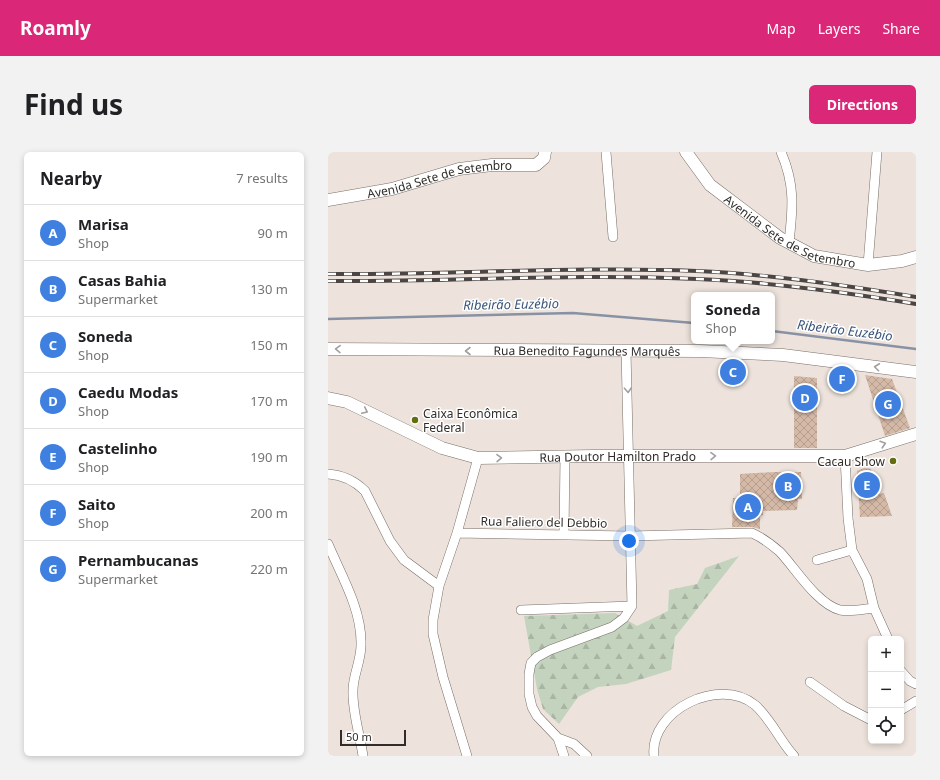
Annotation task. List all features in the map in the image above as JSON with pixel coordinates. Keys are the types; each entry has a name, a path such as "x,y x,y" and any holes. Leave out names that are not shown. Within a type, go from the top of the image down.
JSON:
{"main road":[{"name":"Avenida Sete de Setembro","path":"328,200 392,189 459,169 492,164 536,165 544,158 545,152"},
{"name":"Avenida Sete de Setembro","path":"686,152 710,185 758,222 814,256 868,265 902,261 916,257"},
{"name":"Rua Benedito Fagundes Marquês","path":"328,349 700,351 782,355 916,372"},
{"name":"Rua Doutor Hamilton Prado","path":"328,398 347,402 442,448 478,458 565,456 845,456 916,434"}],"street":[{"path":"606,152 613,237"},
{"path":"781,152 791,178 793,193 789,242"},
{"path":"868,265 877,152"},
{"path":"564,756 558,738 537,716 532,707 529,694 529,674 532,663 537,657 550,650 612,627 624,618 632,606 626,351"},
{"path":"564,534 565,456"},
{"path":"845,456 848,518 852,550 867,579 874,608 887,636"},
{"path":"467,756 443,677 434,634 433,620 439,586 458,533 478,458"},
{"path":"328,474 338,475 358,485 365,491 395,548 404,560 439,586"},
{"name":"Rua Faliero del Debbio","path":"458,533 630,536 752,533 766,540 779,552 820,598 833,607 841,610 874,608"},
{"path":"328,544 353,603 359,624 361,641 360,662 353,689 363,756"},
{"path":"817,560 852,550"},
{"path":"521,610 632,606"},
{"path":"902,672 910,681 916,684"},
{"path":"810,682 844,706 868,718"},
{"path":"654,756 658,732 674,711 700,697 727,694 742,698 755,705 794,756"},
{"path":"904,708 916,701"},
{"path":"558,738 574,744 587,756"}],"green space":[{"path":"739,556 675,637 671,670 626,684 598,687 578,697 559,724 543,709 537,689 524,616 615,613 637,626 668,611 669,590 697,584 705,568"}],"building":[{"path":"865,375 892,379 910,428 885,436"},
{"path":"794,376 817,378 817,448 794,448"},
{"path":"864,468 871,469 879,494 884,493 892,516 860,517 857,471"},
{"path":"801,472 802,499 798,499 797,510 763,511 763,515 760,516 760,529 752,527 732,527 733,498 740,498 740,474"}],"waterway":[{"name":"Ribeirão Euzébio","path":"328,319 573,313 691,323"},
{"name":"Ribeirão Euzébio","path":"775,331 916,349"}],"railway":[{"path":"328,274 559,270 724,272 862,288 916,297"},
{"path":"328,281 651,277 752,282 862,295 916,304"}],"place":[{"name":"Soneda","path":"733,372"},
{"name":"Saito","path":"842,379"},
{"name":"Caedu Modas","path":"805,398"},
{"name":"Pernambucanas","path":"888,404"},
{"name":"Caixa Econômica Federal","path":"415,420"},
{"name":"Cacau Show","path":"893,461"},
{"name":"Castelinho","path":"867,485"},
{"name":"Casas Bahia","path":"788,486"},
{"name":"Marisa","path":"748,507"}]}
